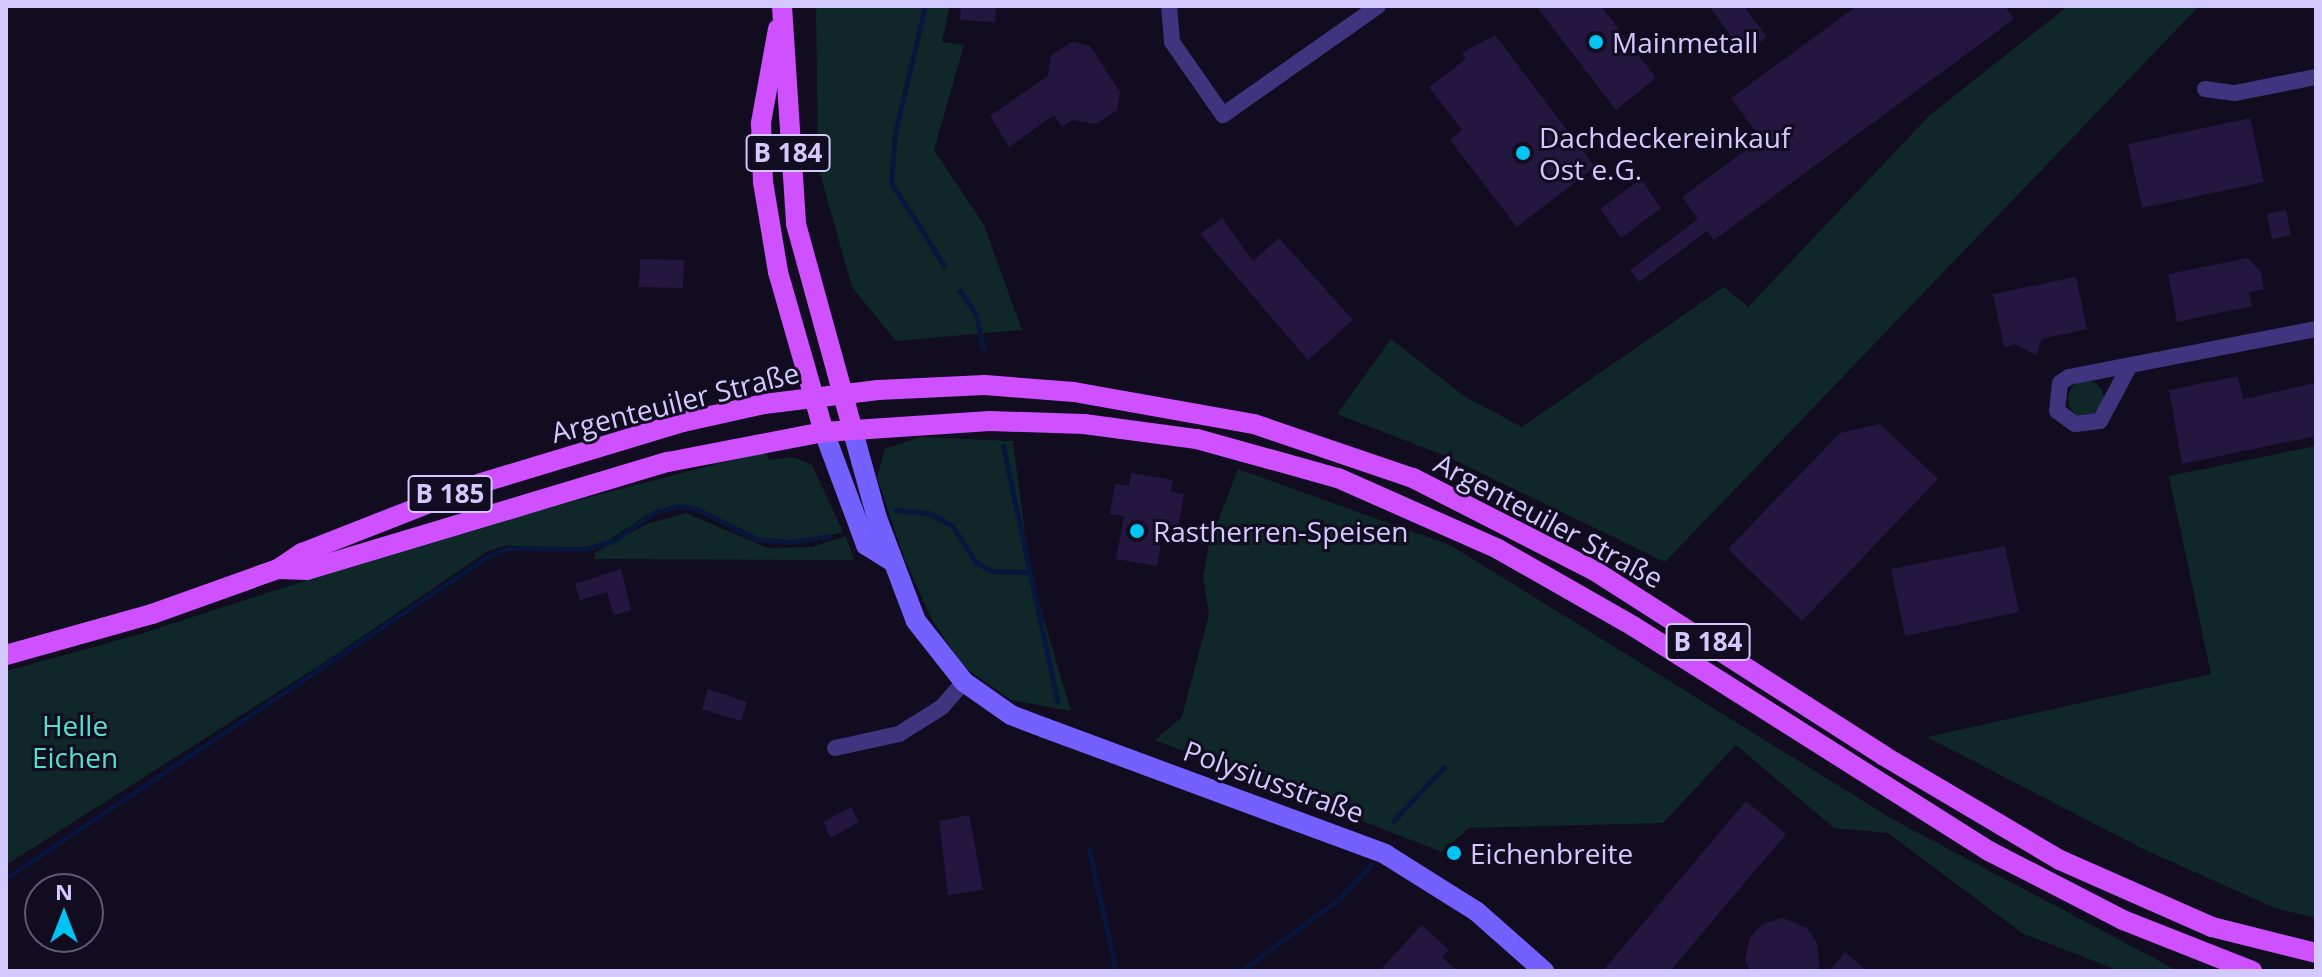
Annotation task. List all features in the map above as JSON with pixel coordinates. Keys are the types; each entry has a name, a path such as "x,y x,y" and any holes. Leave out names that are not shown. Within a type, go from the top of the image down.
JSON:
{"main road":[{"name":"B 184","path":"782,13 796,224 845,392 852,428"},
{"name":"B 184","path":"782,13 765,85 763,182 778,272 824,432"},
{"name":"Argenteuiler Straße","path":"6,655 152,614 278,569 302,553 414,507 553,459 683,422 845,392 985,385 1074,392 1254,424 1413,478 1595,571 1884,756 2060,860 2212,927 2316,953"},
{"name":"Argenteuiler Straße","path":"278,569 307,570 668,462 852,428 990,421 1140,430 1269,456 1338,478 1417,510 1550,576 1865,775 2055,887 2252,971"}],"street":[{"path":"1169,6 1172,42 1223,115 1378,6"},
{"path":"2205,89 2235,93 2316,77"},
{"path":"2129,367 2100,421 2083,426 2057,411 2054,398 2060,383 2129,367 2316,329"},
{"name":"Polysiusstraße","path":"852,428 892,561 916,621 964,682 1011,715 1314,823 1385,854 1476,911 1544,971"},
{"name":"Polysiusstraße","path":"824,432 866,545 892,561"},
{"path":"835,748 899,734 942,707 964,682"}],"green space":[{"path":"816,6 950,6 942,42 964,45 934,150 984,225 1022,330 896,341 852,287 818,166"},
{"path":"2068,6 2199,6 1665,562 1448,457 1337,414 1391,339 1464,396 1522,427 1724,287 1748,307 1930,115"},
{"path":"2086,381 2099,386 2104,399 2099,412 2086,417 2073,412 2068,399 2073,386"},
{"path":"920,437 1013,441 1030,573 1071,711 1011,700 963,666 932,620 903,555 877,477 885,449"},
{"path":"2316,446 2316,918 2275,908 2143,849 1927,737 2211,674 2169,476"},
{"name":"Helle Eichen","path":"767,451 768,460 794,457 812,465 843,532 815,540 766,541 691,505 648,514 608,541 581,548 546,551 508,545 488,551 325,662 6,865 6,671 137,635 462,530"},
{"path":"1238,469 1450,545 1894,820 2178,971 2120,971 2022,933 1888,833 1834,828 1736,745 1663,823 1469,828 1442,852 1155,740 1182,717 1209,614 1203,577 1209,544"},
{"path":"686,513 768,548 812,547 846,536 854,560 594,559 596,552 647,524"}],"building":[{"path":"961,6 996,6 995,22 960,20"},
{"name":"Mainmetall","path":"1536,6 1601,6 1656,78 1616,110"},
{"path":"1709,6 1744,6 1767,37 1744,54"},
{"path":"1857,6 2005,6 2014,19 1714,240 1707,231 1639,282 1630,270 1698,219 1682,197 1761,139 1731,98"},
{"name":"Dachdeckereinkauf Ost e.G.","path":"1495,35 1595,167 1517,227 1450,140 1462,130 1429,87 1466,59 1462,53"},
{"path":"1072,42 1090,46 1120,92 1117,110 1096,124 1072,120 1062,127 1054,115 1009,147 990,116 1048,76 1051,55"},
{"path":"2250,118 2264,182 2142,208 2128,144"},
{"path":"1641,179 1661,208 1621,238 1600,209"},
{"path":"2286,210 2291,235 2272,239 2267,214"},
{"path":"1222,218 1253,261 1279,238 1353,320 1308,360 1200,234"},
{"path":"2248,258 2261,272 2264,289 2249,292 2252,306 2177,322 2168,274"},
{"path":"640,259 684,260 683,288 639,287"},
{"path":"2076,277 2087,329 2042,339 2036,355 2015,344 2004,347 1993,294"},
{"path":"2238,376 2243,399 2316,383 2316,436 2182,464 2169,390"},
{"path":"1880,424 1938,479 1802,621 1728,549 1840,433"},
{"path":"1131,473 1173,480 1171,492 1184,494 1178,528 1164,525 1157,566 1116,559 1124,516 1110,514 1115,484 1129,486"},
{"path":"2005,546 2019,612 1905,636 1891,569"},
{"path":"621,569 631,610 614,615 607,592 580,600 575,584"},
{"path":"708,689 747,702 741,721 702,709"},
{"path":"1746,801 1786,834 1670,971 1603,971"},
{"path":"851,807 859,822 831,838 823,822"},
{"path":"969,815 983,890 948,895 939,821"},
{"path":"1783,918 1807,928 1817,943 1820,971 1750,971 1745,960 1749,939 1762,924"},
{"path":"1422,925 1449,950 1442,957 1457,971 1379,971"},
{"path":"1845,952 1867,971 1829,971"}],"waterway":[{"path":"925,6 895,133 891,183 944,265"},
{"path":"960,291 976,315 983,348"},
{"path":"1003,446 1057,701"},
{"path":"6,878 487,557 508,548 586,549 613,541 655,512 679,506 697,509 756,539 791,542 830,536"},
{"path":"895,510 929,513 952,525 976,563 993,571 1027,572"},
{"path":"1393,821 1444,767"},
{"path":"1089,849 1116,971"},
{"path":"1241,971 1339,899 1371,865"}],"place":[{"name":"Mainmetall","path":"1596,42"},
{"name":"Dachdeckereinkauf Ost e.G.","path":"1523,153"},
{"name":"Rastherren-Speisen","path":"1137,531"},
{"name":"Eichenbreite","path":"1454,853"}]}
